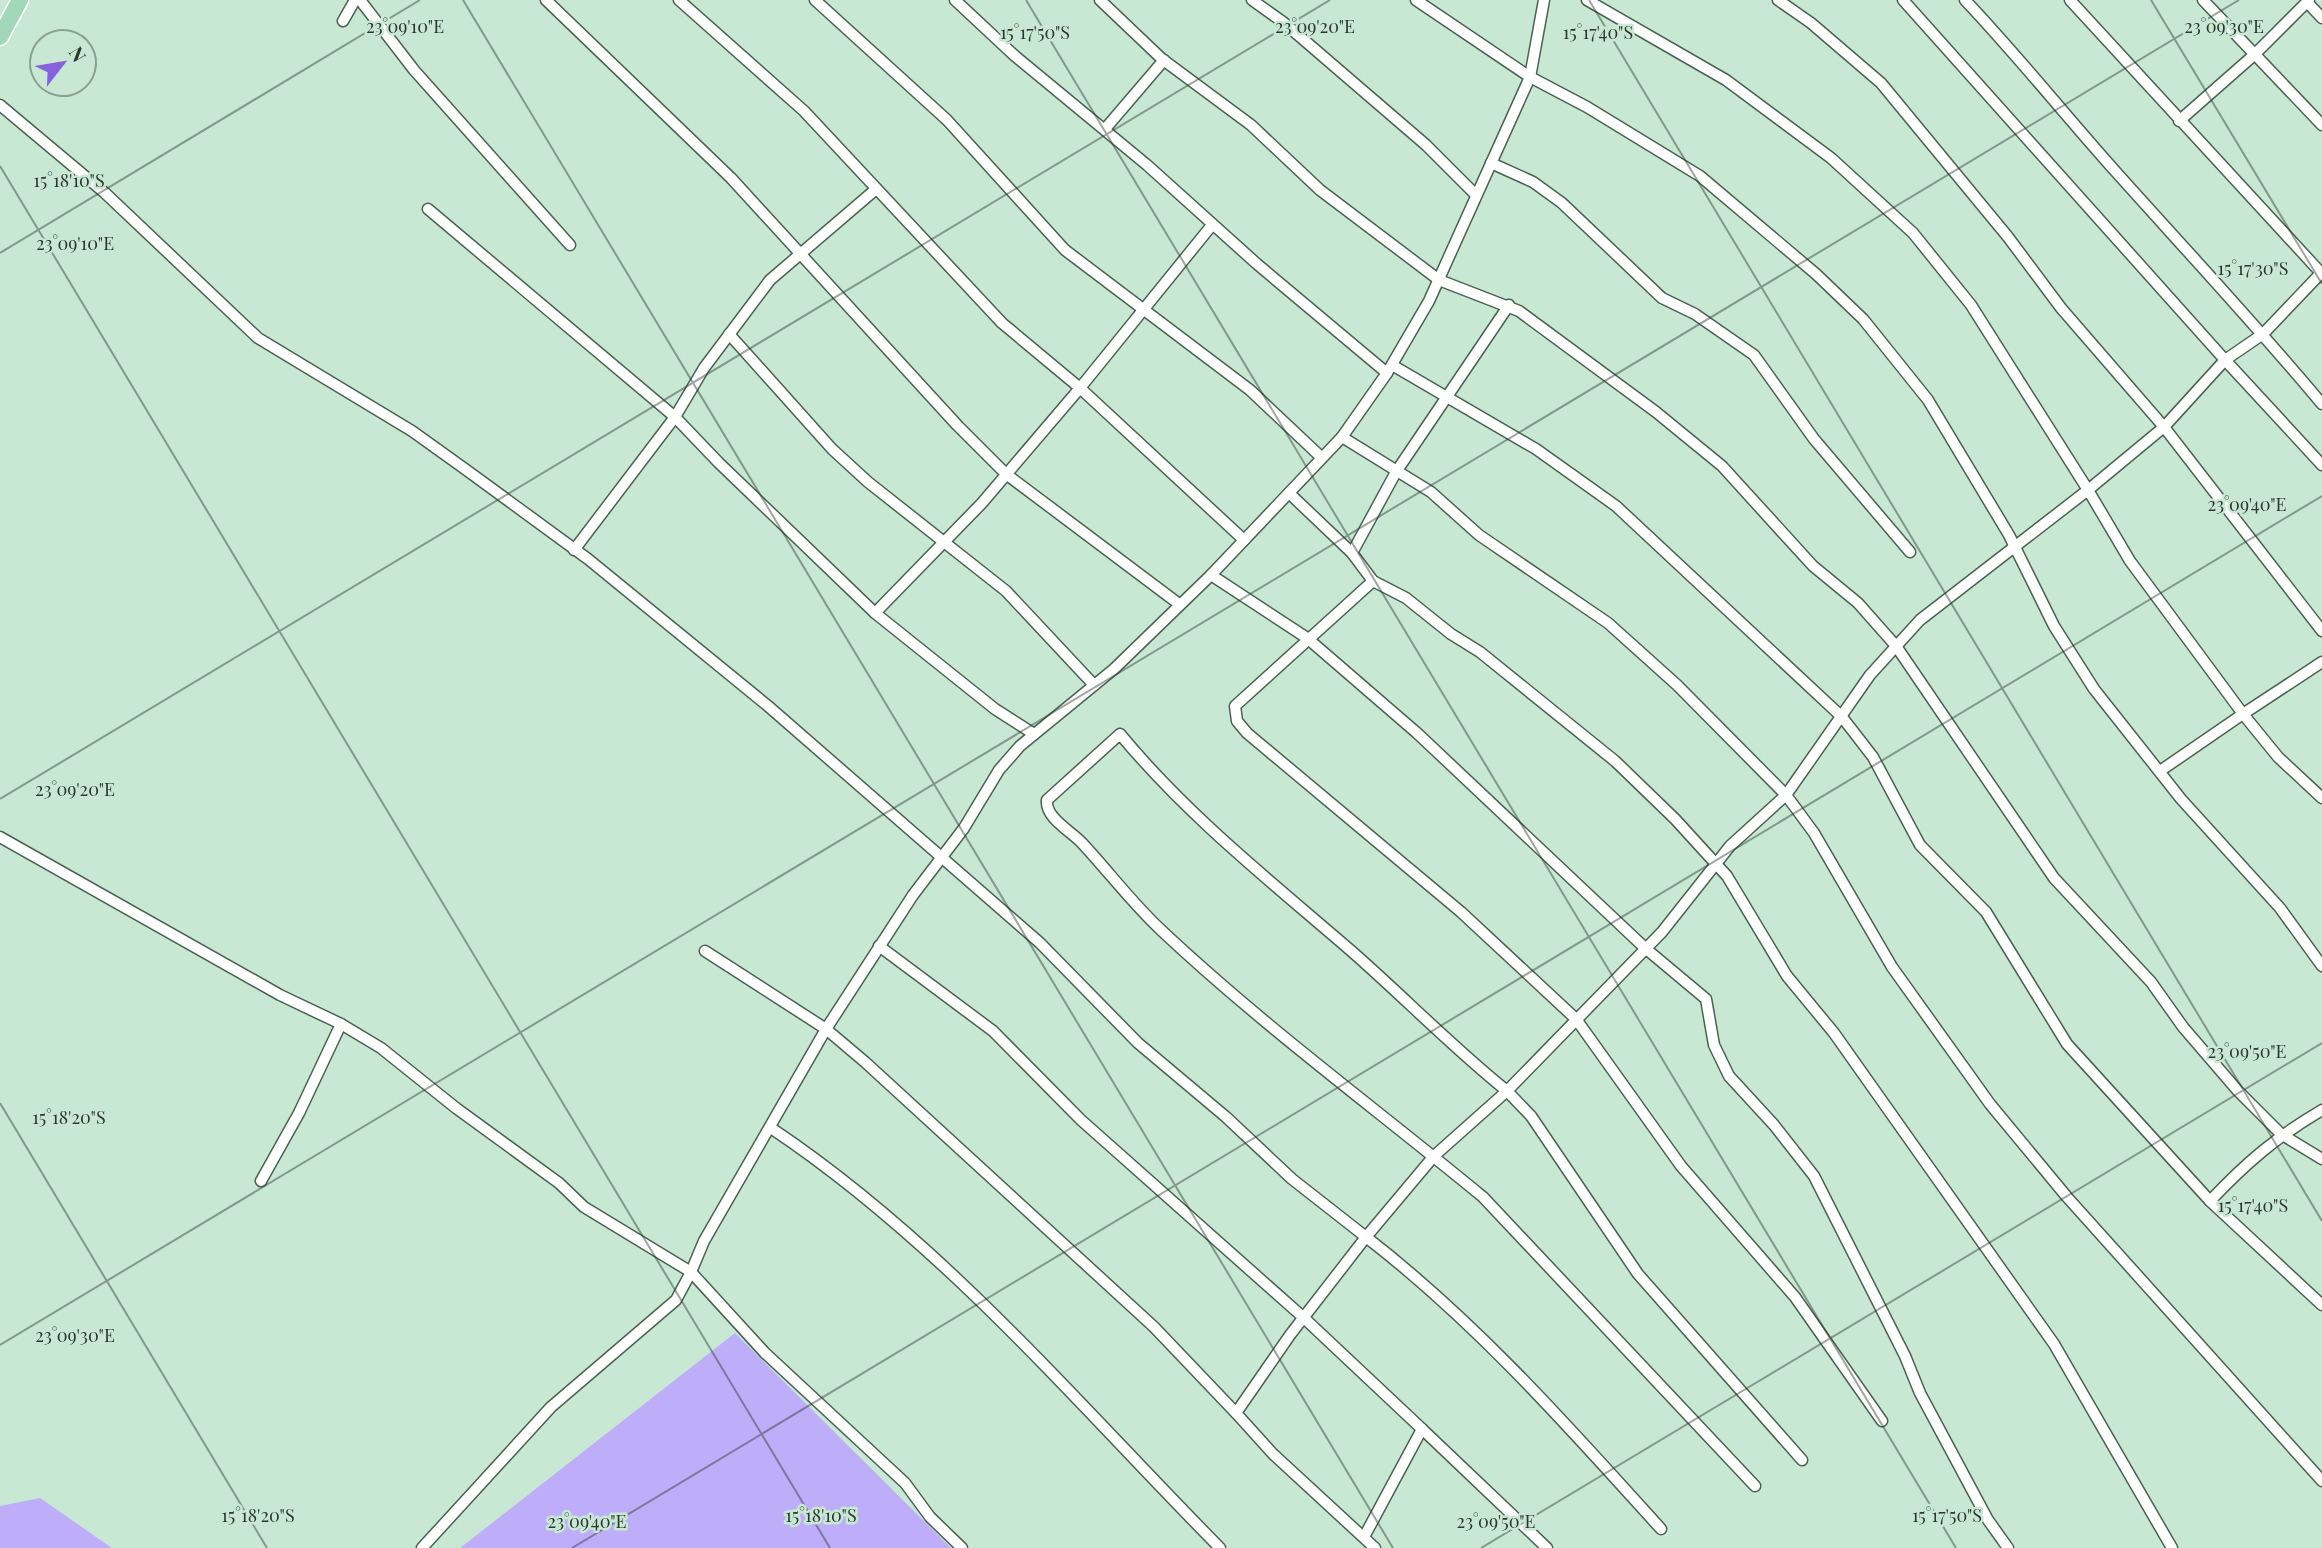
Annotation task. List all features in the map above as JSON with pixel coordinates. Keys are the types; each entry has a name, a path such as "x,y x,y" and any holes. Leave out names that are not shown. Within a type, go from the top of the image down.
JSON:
{"main road":[{"path":"0,37 11,10"}],"street":[{"path":"343,21 357,0 414,70 570,245"},
{"path":"546,0 692,139 957,425 1006,474 1180,604"},
{"path":"679,0 804,111 1002,323 1080,388 1244,540"},
{"path":"815,0 947,120 1065,250 1250,390 1321,457"},
{"path":"955,0 1015,56 1105,130 1212,225 1390,369 1536,449 1616,506 1842,717 1872,757 1920,845 1986,912 2067,1044 2210,1201 2322,1305"},
{"path":"1100,0 1164,60 1251,125 1320,190 1439,280 1508,305 1693,441 1751,496 1813,565 1858,603 1896,646 2054,878 2151,982 2183,1027 2238,1091 2281,1134 2322,1159"},
{"path":"1252,0 1283,22 1426,145 1475,195"},
{"path":"1416,0 1530,77 1597,113 1700,176 1816,274 1863,319 1928,400 2014,545 2054,626 2094,689 2160,771 2280,908 2322,967"},
{"path":"422,1548 551,1407 676,1300 704,1241 826,1029 879,946 964,828 999,770 1034,734 1094,685 1211,575 1342,437 1390,369 1439,280 1530,77 1544,0"},
{"path":"1587,0 1726,80 1831,158 1913,233 1971,304 2130,561 2243,714 2278,757 2322,798"},
{"path":"1779,0 1811,23 1881,83 2008,237 2061,308 2164,428 2322,631"},
{"path":"1903,0 2322,465"},
{"path":"1965,0 2022,60 2116,172 2263,334 2322,404"},
{"path":"1236,1413 1366,1237 1434,1156 1507,1091 1662,932 1714,865 1786,795 1870,675 1920,620 2164,428 2225,360 2263,334 2322,273 2070,0"},
{"path":"2203,0 2322,125"},
{"path":"2179,121 2254,55 2308,1 2322,18"},
{"path":"1105,130 1164,60"},
{"path":"0,105 105,193 258,338 412,431 574,550 768,706 1050,952 1138,1044 1226,1117 1292,1179 1425,1284 1500,1354 1661,1529"},
{"path":"1491,163 1546,191 1662,298 1695,314 1754,355 1814,439 1910,552"},
{"path":"574,550 675,417 729,334 770,281 875,190"},
{"path":"428,209 675,417 875,614 995,709 1034,734"},
{"path":"875,614 944,544 1006,474 1080,388 1212,225"},
{"path":"1352,553 1396,472 1447,400 1508,305"},
{"path":"729,334 832,449 944,544 1006,591 1094,685"},
{"path":"1342,437 1431,492 1479,535 1608,623 1677,685 1786,795 1814,833 1892,967 1990,1104 2067,1197 2322,1481"},
{"path":"1289,493 1352,553 1373,581 1406,598 1544,701 1647,789 1738,891 1787,976 1834,1033 2054,1344 2172,1548"},
{"path":"1211,575 1307,638 1417,733 1645,948 1706,999 1714,1045 1729,1076 1774,1125 1814,1176 1905,1356 1920,1393 1988,1520 2008,1548"},
{"path":"1373,581 1235,706 1237,721 1247,733 1461,912 1576,1019 1681,1166 1795,1297 1882,1421"},
{"path":"2160,771 2322,662"},
{"path":"1755,1486 1550,1265 1483,1197 1348,1089 1163,932 1081,842 1052,816 1047,800 1120,734 1150,770 1248,864 1349,949 1507,1091 1531,1116 1638,1274 1802,1460"},
{"path":"0,836 279,995 341,1024 381,1048 456,1108 559,1183 584,1207 691,1272 765,1353 905,1483 930,1517 962,1548"},
{"path":"879,946 993,1031 1081,1120 1304,1318 1547,1548"},
{"path":"705,951 826,1029 932,1121 1154,1327 1273,1454 1375,1548"},
{"path":"261,1181 299,1113 341,1024"},
{"path":"2210,1201 2254,1156 2281,1134 2322,1110"},
{"path":"771,1128 825,1164 911,1235 1017,1337 1220,1548"},
{"path":"1364,1537 1422,1429"}],"shaded area":[{"path":"735,1333 951,1548 460,1548"},
{"path":"40,1498 112,1548 0,1548 0,1506"}]}
